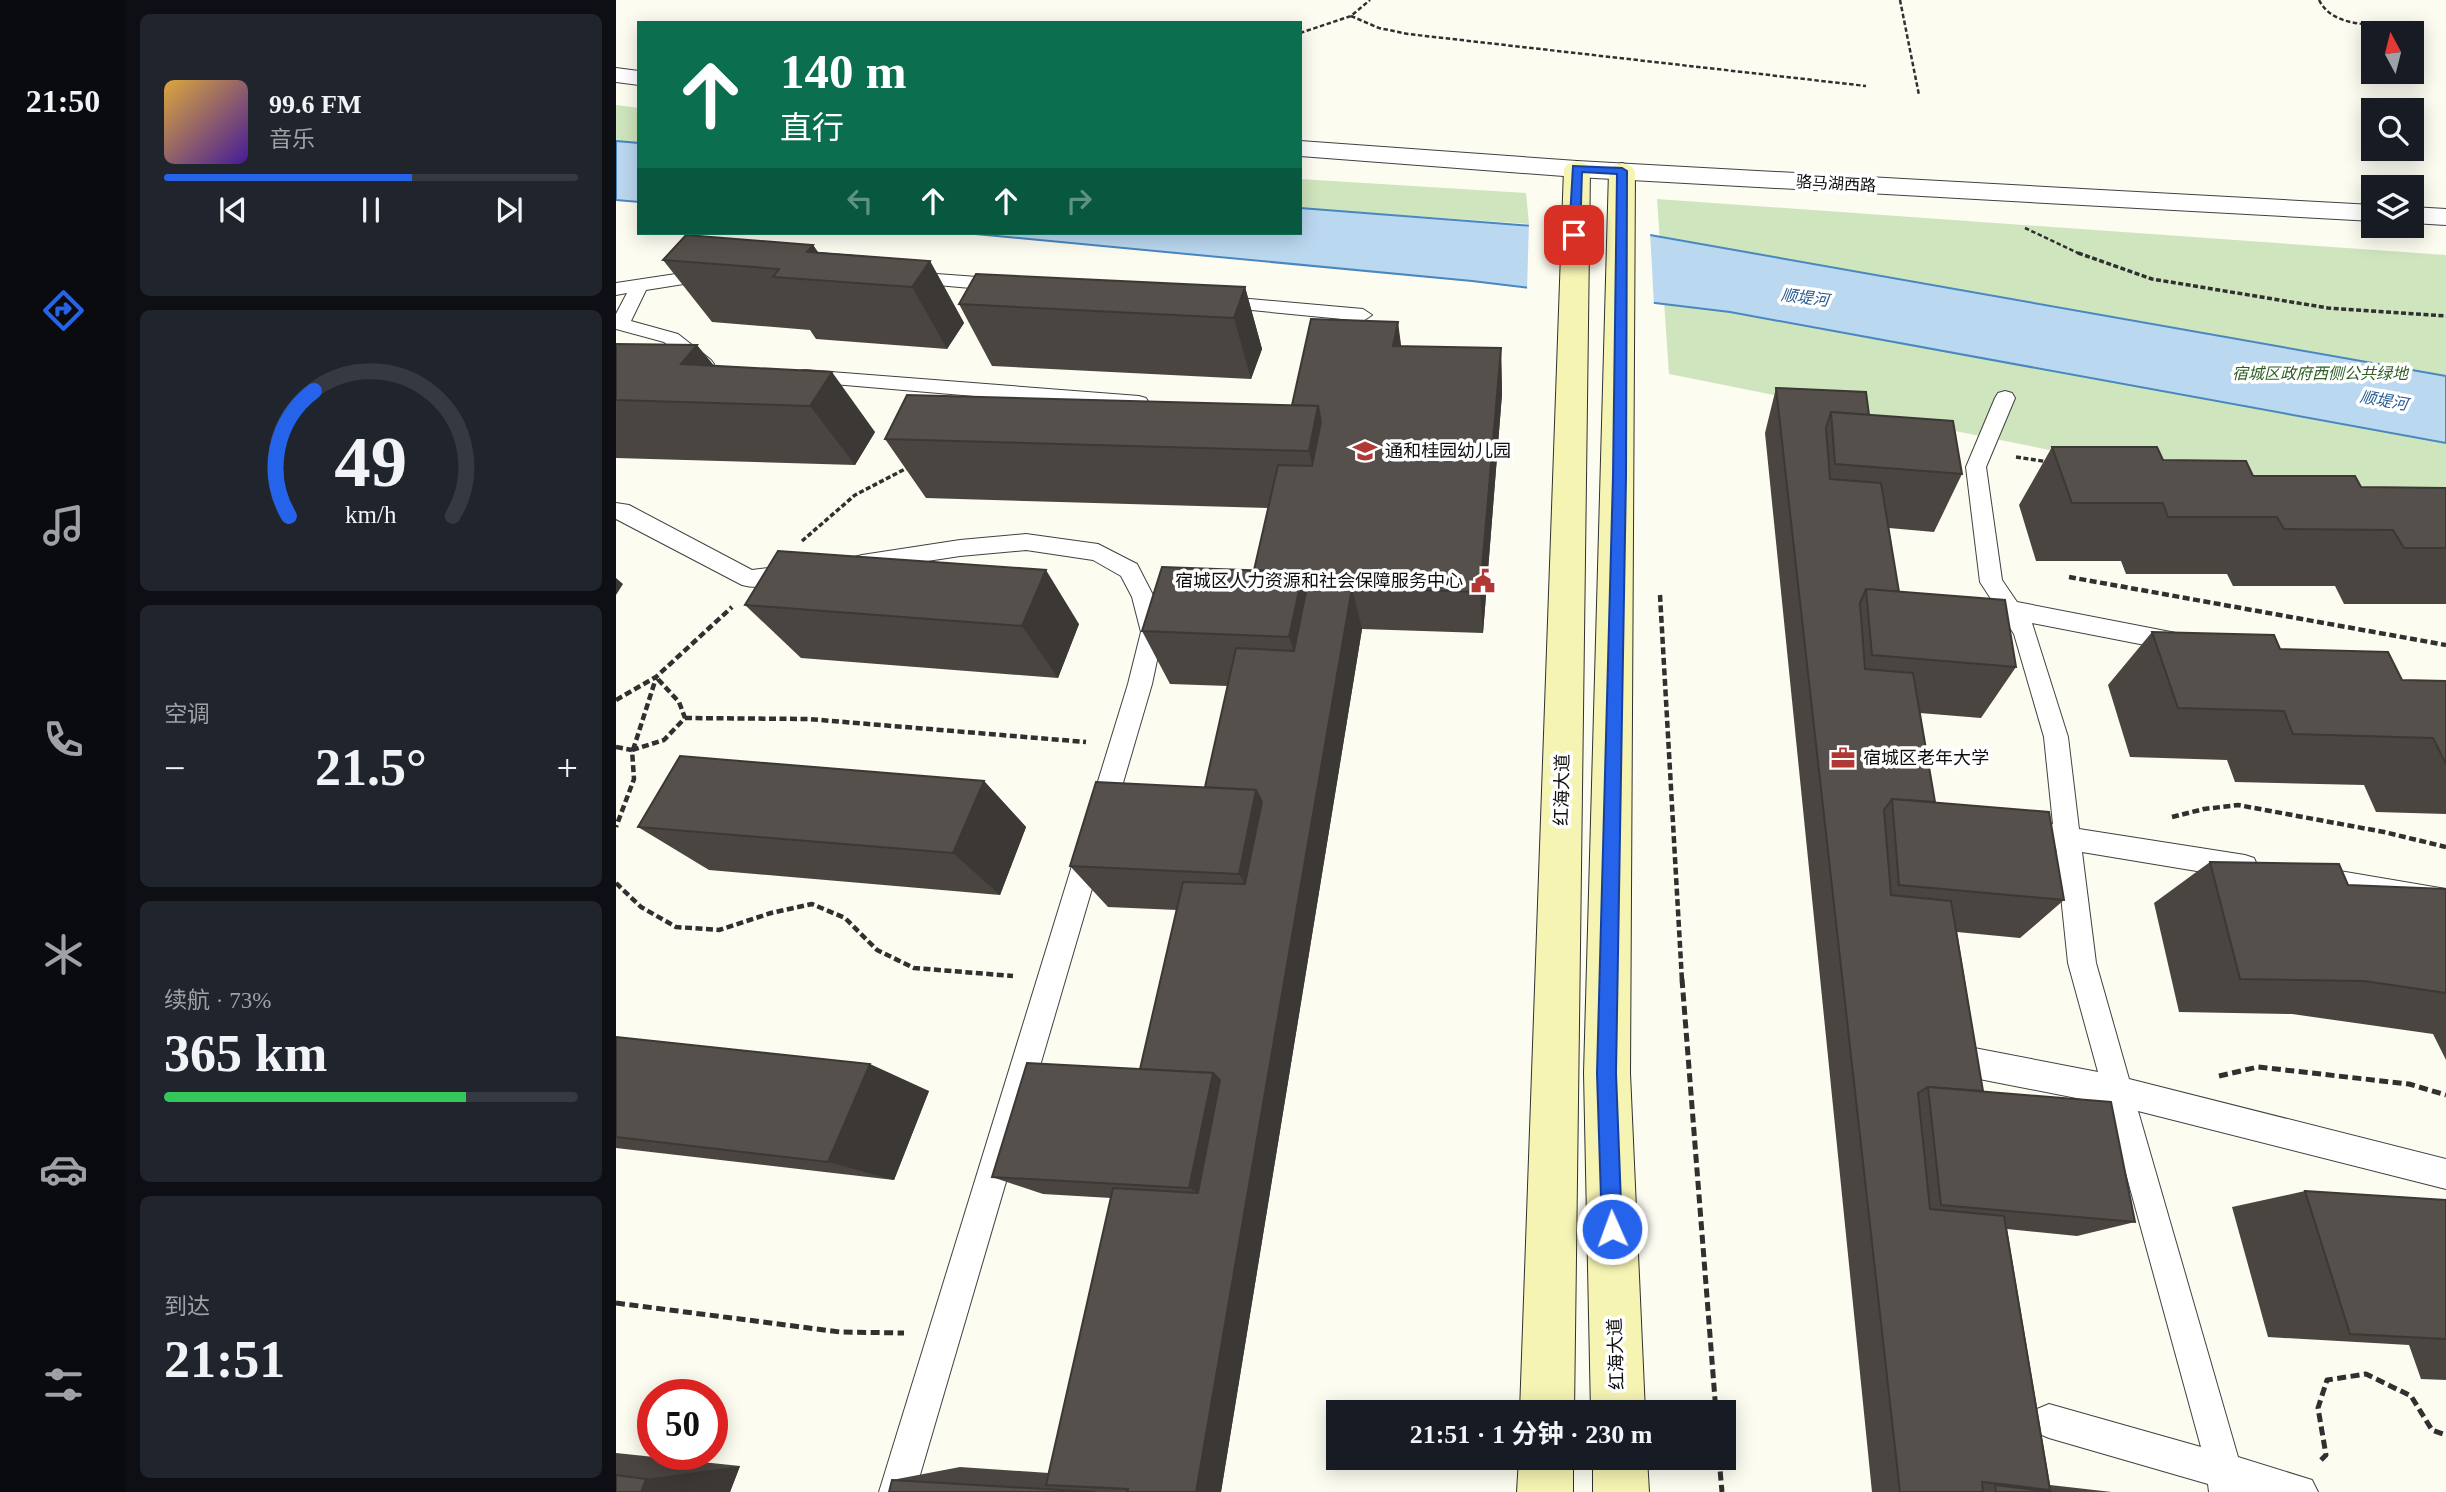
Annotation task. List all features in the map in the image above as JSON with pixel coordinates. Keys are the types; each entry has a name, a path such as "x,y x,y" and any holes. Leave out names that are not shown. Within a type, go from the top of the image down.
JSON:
{"main road":[{"name":"红海大道","path":"1547,1400 1577,169"},
{"name":"红海大道","path":"1618,1400 1607,1073 1622,171"},
{"path":"1545,1492 1546,1470"},
{"path":"1620,1470 1621,1492"}],"street":[{"path":"616,75 637,78"},
{"name":"骆马湖西路","path":"1302,148 1577,169 2361,212"},
{"path":"2424,216 2446,217"}],"lane":[{"path":"616,289 722,273"},
{"path":"897,277 1020,286"},
{"path":"639,285 620,324 671,338 704,365 724,369"},
{"path":"1198,301 1363,314"},
{"path":"779,374 1162,405"},
{"path":"2005,398 1976,467 1991,582 1997,607 2025,631 2056,737 2082,963 2225,1480"},
{"path":"616,511 622,511 750,579 960,548 1026,542 1098,552 1129,570 1143,597 1152,632 1122,743 897,1492"},
{"path":"1997,607 2201,647"},
{"path":"2028,833 2068,837 2446,901"},
{"path":"1969,1062 2118,1091 2446,1174"},
{"path":"2049,1420 2225,1480 2294,1490"}],"path":[{"path":"1302,32 1351,16 1370,0"},
{"path":"1900,0 1919,95"},
{"path":"2319,0 2326,13 2339,19 2361,22"},
{"path":"1351,16 1379,28 1408,34 1866,86"},
{"path":"2020,227 2096,261 2152,279 2328,309 2446,316"},
{"path":"1983,451 2051,462"},
{"path":"2069,577 2446,645"},
{"path":"1660,586 1679,946 1715,1400"},
{"path":"616,827 634,779 632,750 656,677 679,702 685,718"},
{"path":"616,747 632,750 664,740 685,718 807,719 1122,743"},
{"path":"2128,848 2176,815 2238,805 2384,832 2446,847"},
{"path":"616,883 641,907 676,927 719,930 771,913 812,904 845,918 877,950 914,968 1051,979"},
{"path":"2160,1102 2195,1081 2258,1067 2409,1084 2446,1095"},
{"path":"616,1303 840,1332 945,1333"},
{"path":"2294,1490 2326,1455 2318,1408 2327,1380 2366,1374 2412,1396 2432,1430 2446,1435"},
{"path":"1720,1470 1722,1492"}],"green space":[{"path":"616,105 637,108 637,143 616,141"},
{"path":"1302,179 1526,193 1529,224 1302,208"},
{"name":"宿城区政府西侧公共绿地","path":"1657,199 2446,255 2446,529 1669,374"}],"water":[{"path":"616,141 637,143 637,202 616,200"},
{"name":"顺堤河","path":"1302,208 1650,235 2446,376 2446,443 1730,312 1472,281 986,235 1302,235"}],"pier":[{"path":"1529,221 1650,231 1654,306 1527,291"}],"building":[{"path":"686,235 813,245 807,252 930,261 912,287 773,277 779,269 663,260"},
{"path":"976,274 1245,287 1234,318 959,304"},
{"path":"1311,319 1398,322 1393,346 1501,348 1480,592 1352,588 1196,1492 1127,1492 1128,1489 1046,1485 1113,1188 1198,1193 1220,1080 1213,1073 1140,1069 1183,882 1245,884 1262,802 1256,790 1205,787 1236,648 1294,651 1307,587 1303,572 1254,570 1278,465 1312,466 1321,422 1318,406 1292,405"},
{"path":"616,344 697,345 681,364 832,372 810,406 616,400"},
{"path":"1776,388 1866,392 1869,415 1831,412 1826,428 1830,479 1881,483 1899,592 1866,589 1860,603 1865,669 1913,673 1935,802 1892,799 1884,810 1891,895 1951,901 1983,1091 1928,1087 1918,1093 1930,1209 2004,1216 2050,1490 1982,1482 1983,1492 1900,1492"},
{"path":"907,395 1318,406 1309,451 885,439"},
{"path":"1831,412 1953,421 1962,474 1835,464"},
{"path":"2052,447 2157,447 2163,460 2246,461 2253,476 2355,476 2361,487 2446,488 2446,548 2404,548 2393,530 2284,529 2277,517 2168,517 2163,503 2072,503"},
{"path":"778,551 1046,570 1022,626 745,605"},
{"path":"1162,567 1303,572 1289,637 1142,631"},
{"path":"1866,589 2005,600 2016,667 1872,655"},
{"path":"2152,632 2274,635 2280,649 2388,652 2402,680 2446,681 2446,764 2433,738 2293,734 2284,711 2178,708"},
{"path":"680,756 984,781 953,853 638,827"},
{"path":"1096,782 1256,790 1239,874 1070,866"},
{"path":"1892,799 2049,812 2064,900 1899,885"},
{"path":"2210,862 2339,864 2348,885 2446,889 2446,993 2364,981 2240,979"},
{"path":"616,1037 870,1064 828,1162 616,1137"},
{"path":"1027,1063 1213,1073 1189,1188 992,1177"},
{"path":"1928,1087 2111,1102 2135,1222 1941,1205"},
{"path":"2305,1191 2446,1200 2446,1339 2350,1334"},
{"path":"616,1475 646,1479 641,1492 616,1492"},
{"path":"892,1480 1095,1492 889,1492"},
{"path":"1995,1485 2052,1492 1996,1492"}],"place":[{"name":"通和桂园幼儿园","path":"1365,451"},
{"name":"宿城区人力资源和社会保障服务中心","path":"1483,581"},
{"name":"宿城区老年大学","path":"1843,758"}],"route":[{"path":"1574,235 1577,169 1622,171 1607,1073 1612,1229"}]}
